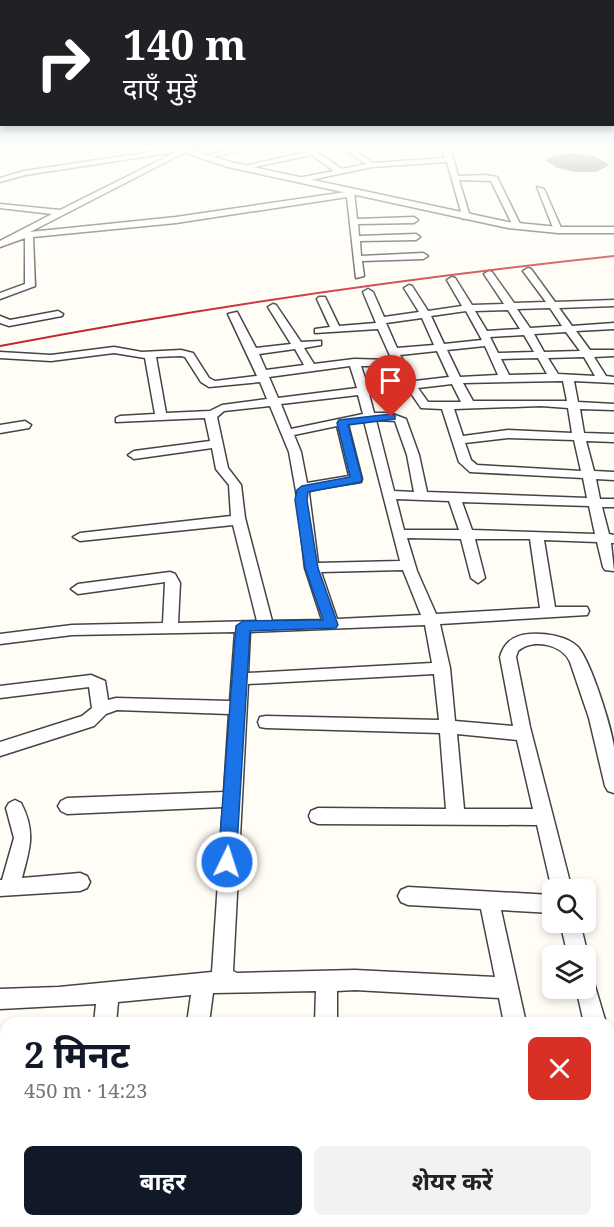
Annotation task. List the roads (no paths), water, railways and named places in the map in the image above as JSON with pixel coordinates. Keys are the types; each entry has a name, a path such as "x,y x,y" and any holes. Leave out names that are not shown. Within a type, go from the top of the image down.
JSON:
{"street":[{"path":"0,244 78,204"},
{"path":"17,236 176,220 277,204"},
{"path":"351,204 359,276"},
{"path":"404,204 517,226 558,230 614,230"},
{"path":"462,204 466,217"},
{"path":"506,204 517,226"},
{"path":"547,204 558,230"},
{"path":"0,206 62,213"},
{"path":"353,222 414,220"},
{"path":"0,296 30,286 29,235"},
{"path":"355,239 416,237"},
{"path":"357,259 423,256"},
{"path":"528,271 586,352 602,379"},
{"path":"489,274 554,377"},
{"path":"452,280 505,378"},
{"path":"410,288 426,313 455,380 469,405"},
{"path":"368,292 393,352 421,403 425,406 614,407"},
{"path":"322,299 336,330"},
{"path":"594,303 600,326"},
{"path":"319,331 468,308 614,303"},
{"path":"273,308 311,367"},
{"path":"232,314 254,352 298,460 301,500 312,568 331,625"},
{"path":"1,322 58,315"},
{"path":"393,352 442,347 527,331 614,326"},
{"path":"254,352 317,343"},
{"path":"0,355 51,358 114,350 134,355 186,354 192,358 205,380 213,385 311,367 354,362 399,363"},
{"path":"493,356 614,353"},
{"path":"150,355 161,417"},
{"path":"354,362 408,565 431,619 445,688 446,727 456,815"},
{"path":"568,377 594,503 608,539 610,567"},
{"path":"120,420 212,414 222,408 455,380 568,377 614,380"},
{"path":"447,406 465,462 474,469 614,476"},
{"path":"212,414 222,469 235,485 238,518 266,626"},
{"path":"287,433 369,418 391,417 402,422 413,455 421,496"},
{"path":"302,490 356,479 342,423"},
{"path":"0,429 25,425"},
{"path":"458,440 508,434 614,438"},
{"path":"134,454 217,444"},
{"path":"389,495 614,503"},
{"path":"454,497 467,534 478,578"},
{"path":"80,537 228,522 238,518"},
{"path":"399,534 536,535 608,539"},
{"path":"536,535 548,613"},
{"path":"312,568 408,565"},
{"path":"78,589 170,577 173,583 170,627"},
{"path":"0,639 63,630 331,625 582,611"},
{"path":"243,626 220,968 222,975 237,984 355,980 506,988"},
{"path":"559,879 524,734 508,650 513,644 522,639 562,643 568,646 576,658 598,713 614,786"},
{"path":"239,679 442,668"},
{"path":"0,692 91,681 99,685 100,710"},
{"path":"0,749 88,721 100,710 116,704 238,708"},
{"path":"266,722 446,727 524,734"},
{"path":"67,806 231,799"},
{"path":"15,808 23,838 22,848 5,888 80,882"},
{"path":"318,816 545,817"},
{"path":"408,896 542,904"},
{"path":"489,901 513,1017"},
{"path":"0,999 229,981"},
{"path":"326,1017 327,981"},
{"path":"199,1017 203,984"},
{"path":"106,1017 108,992"},
{"path":"589,999 594,1017"}],"railway":[{"path":"0,346 306,295 614,256"}]}
